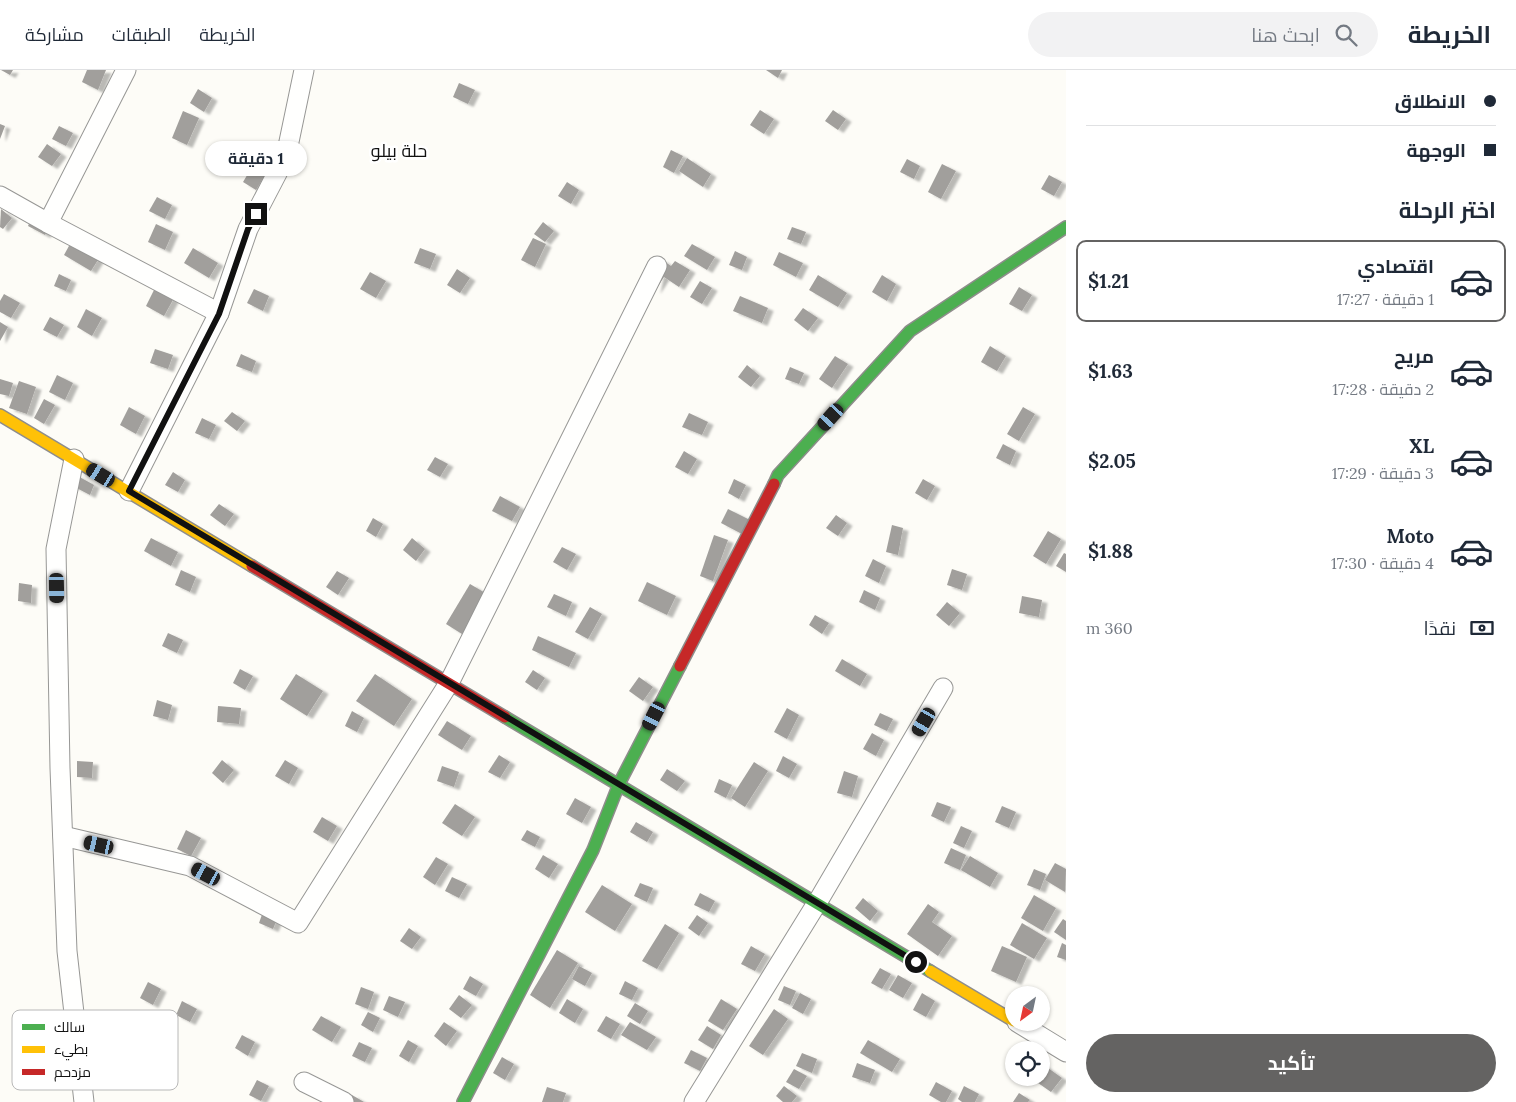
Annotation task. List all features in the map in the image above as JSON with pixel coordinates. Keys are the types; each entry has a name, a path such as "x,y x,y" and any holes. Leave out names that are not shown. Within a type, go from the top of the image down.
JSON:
{"street":[{"path":"48,223 126,70"},
{"path":"129,491 219,314 248,229 286,156 304,70"},
{"path":"0,196 219,314"},
{"path":"463,1102 593,850 619,784 778,475 910,330 1066,227"},
{"path":"63,836 190,866 298,923 450,683 656,266"},
{"path":"0,415 1005,1015"},
{"path":"74,459 56,549 67,951 74,1010"},
{"path":"694,1102 817,903 943,688"},
{"path":"1032,1031 1066,1052"},
{"path":"304,1082 344,1102"}],"building":[{"path":"1,70 13,70 10,75"},
{"path":"87,70 106,70 98,90 82,82"},
{"path":"766,70 782,70 778,78"},
{"path":"459,83 475,90 468,104 453,97"},
{"path":"198,89 212,98 204,112 190,103"},
{"path":"760,110 774,119 764,134 750,125"},
{"path":"833,110 846,119 838,130 825,121"},
{"path":"183,111 199,118 187,145 172,138"},
{"path":"0,124 5,126 0,139"},
{"path":"59,126 73,133 66,146 52,139"},
{"path":"47,144 61,154 52,166 38,157"},
{"path":"671,150 683,156 674,173 663,167"},
{"path":"258,157 271,165 256,190 243,182"},
{"path":"687,158 711,174 703,187 679,171"},
{"path":"907,159 920,166 914,179 900,172"},
{"path":"942,164 956,171 941,199 928,192"},
{"path":"1049,175 1062,182 1054,196 1041,189"},
{"path":"567,182 579,190 571,204 558,196"},
{"path":"157,197 172,205 165,219 149,211"},
{"path":"1,209 12,218 3,229 0,227"},
{"path":"35,211 53,220 45,235 28,226"},
{"path":"543,222 554,231 545,242 534,234"},
{"path":"156,224 173,232 165,250 148,242"},
{"path":"792,227 806,232 801,244 787,239"},
{"path":"75,235 103,252 91,271 64,255"},
{"path":"533,238 546,244 535,267 521,260"},
{"path":"692,244 715,257 707,270 684,256"},
{"path":"193,248 218,263 209,278 184,263"},
{"path":"420,248 436,254 430,269 414,263"},
{"path":"735,251 747,257 742,270 729,265"},
{"path":"779,252 803,263 796,277 773,265"},
{"path":"661,259 671,266 675,261 690,270 679,287 664,277 655,291"},
{"path":"457,269 470,278 460,293 447,285"},
{"path":"370,272 386,281 376,298 360,289"},
{"path":"59,274 71,280 66,291 54,286"},
{"path":"818,275 847,293 838,307 809,290"},
{"path":"882,275 896,284 887,301 872,292"},
{"path":"700,281 712,288 702,304 690,297"},
{"path":"1019,287 1032,295 1022,311 1009,304"},
{"path":"155,288 174,298 164,316 146,306"},
{"path":"254,289 269,296 263,311 247,303"},
{"path":"4,294 20,303 11,318 0,312 0,301"},
{"path":"740,296 768,308 762,323 733,311"},
{"path":"803,308 818,318 808,331 794,320"},
{"path":"86,309 102,318 92,336 77,327"},
{"path":"50,317 64,325 57,337 43,330"},
{"path":"0,322 8,327 0,341"},
{"path":"990,346 1006,356 997,371 981,362"},
{"path":"155,349 173,355 168,369 150,363"},
{"path":"241,354 256,361 252,372 236,366"},
{"path":"835,356 848,364 832,388 819,379"},
{"path":"747,365 760,376 751,387 738,377"},
{"path":"790,367 804,373 799,384 785,379"},
{"path":"57,375 73,383 65,400 49,392"},
{"path":"0,379 13,383 9,396 0,394"},
{"path":"19,381 36,387 27,414 9,408"},
{"path":"44,399 55,405 44,424 34,418"},
{"path":"129,407 145,416 136,434 120,425"},
{"path":"1023,407 1035,414 1019,441 1007,434"},
{"path":"232,412 245,421 237,431 224,421"},
{"path":"689,413 708,422 702,435 682,427"},
{"path":"202,418 216,425 209,439 195,433"},
{"path":"1003,444 1016,451 1010,465 996,458"},
{"path":"684,451 697,459 688,474 675,467"},
{"path":"435,457 448,464 440,477 427,470"},
{"path":"173,472 185,480 178,492 165,485"},
{"path":"74,474 94,485 90,495 69,484"},
{"path":"734,479 746,485 739,499 728,493"},
{"path":"923,479 935,486 927,500 915,493"},
{"path":"500,496 520,507 512,521 492,511"},
{"path":"219,504 234,514 225,526 210,515"},
{"path":"728,509 750,520 742,534 721,523"},
{"path":"836,515 847,523 838,536 826,528"},
{"path":"373,518 383,524 376,537 366,531"},
{"path":"892,525 903,528 898,555 886,552"},
{"path":"1048,531 1061,539 1046,564 1033,556"},
{"path":"714,535 728,540 713,581 700,576"},
{"path":"151,538 178,552 171,566 144,551"},
{"path":"412,538 425,549 416,561 403,550"},
{"path":"562,547 576,554 567,570 553,562"},
{"path":"1064,553 1066,554 1066,572 1056,566"},
{"path":"873,559 886,566 879,583 865,576"},
{"path":"952,569 967,574 962,590 947,585"},
{"path":"181,570 196,577 190,592 175,585"},
{"path":"337,571 349,578 338,595 326,587"},
{"path":"647,582 676,596 667,615 638,601"},
{"path":"19,583 32,585 31,603 18,601"},
{"path":"470,584 487,594 462,634 446,624"},
{"path":"864,590 880,598 875,610 859,602"},
{"path":"554,594 572,602 566,616 547,607"},
{"path":"1022,596 1042,600 1039,617 1019,613"},
{"path":"947,602 960,613 949,626 936,615"},
{"path":"590,607 602,614 588,639 575,632"},
{"path":"815,615 829,623 822,634 809,625"},
{"path":"168,633 183,640 177,653 162,646"},
{"path":"538,636 576,653 569,667 532,650"},
{"path":"842,659 867,674 860,686 835,671"},
{"path":"240,669 253,676 245,690 233,683"},
{"path":"533,670 545,678 537,690 525,682"},
{"path":"296,674 323,691 307,716 280,699"},
{"path":"375,674 412,699 394,726 356,701"},
{"path":"639,677 653,687 643,701 629,691"},
{"path":"157,700 172,705 168,720 153,716"},
{"path":"218,706 241,708 239,724 217,722"},
{"path":"787,708 799,715 787,739 774,732"},
{"path":"352,711 364,718 357,732 345,726"},
{"path":"880,713 893,719 887,731 874,725"},
{"path":"447,721 471,736 462,750 438,735"},
{"path":"872,733 884,740 876,756 863,749"},
{"path":"499,755 510,762 500,778 488,772"},
{"path":"783,756 797,764 789,778 776,771"},
{"path":"222,760 234,770 223,783 212,773"},
{"path":"285,760 298,768 289,784 275,776"},
{"path":"77,761 93,762 92,778 77,777"},
{"path":"754,762 768,771 745,807 731,798"},
{"path":"442,766 459,772 454,787 437,781"},
{"path":"667,769 685,781 677,791 660,780"},
{"path":"844,771 858,776 852,797 837,793"},
{"path":"719,779 732,785 726,798 714,792"},
{"path":"575,798 591,807 582,823 566,814"},
{"path":"937,802 951,807 944,822 931,816"},
{"path":"455,804 475,817 462,836 442,823"},
{"path":"1002,806 1016,812 1009,828 995,822"},
{"path":"322,817 337,826 328,841 313,832"},
{"path":"636,822 653,832 647,842 630,832"},
{"path":"961,826 972,831 964,848 953,843"},
{"path":"186,830 201,838 191,856 177,849"},
{"path":"527,830 540,837 535,847 521,840"},
{"path":"951,848 966,855 960,870 944,863"},
{"path":"543,855 558,864 549,878 535,869"},
{"path":"970,856 998,873 990,887 961,870"},
{"path":"436,857 448,864 435,885 423,877"},
{"path":"1055,863 1066,869 1065,892 1045,880"},
{"path":"1034,869 1046,874 1040,890 1027,885"},
{"path":"452,877 467,884 459,898 445,891"},
{"path":"640,883 653,888 647,902 634,896"},
{"path":"602,885 632,904 615,931 585,912"},
{"path":"700,893 715,901 709,912 694,905"},
{"path":"1034,895 1056,908 1043,931 1021,918"},
{"path":"863,898 878,911 870,921 855,908"},
{"path":"928,904 939,912 932,922 952,936 938,956 907,934"},
{"path":"265,906 280,912 273,929 259,923"},
{"path":"697,915 708,923 699,936 688,928"},
{"path":"1063,919 1066,921 1066,940 1054,932"},
{"path":"1022,923 1047,938 1034,959 1010,945"},
{"path":"665,924 679,933 657,969 642,961"},
{"path":"409,928 421,937 412,949 400,941"},
{"path":"1062,943 1066,945 1066,960 1057,957"},
{"path":"751,946 765,954 755,971 741,964"},
{"path":"1002,946 1027,957 1016,982 991,971"},
{"path":"557,950 578,963 550,1008 530,995"},
{"path":"579,966 592,973 585,986 572,979"},
{"path":"880,968 891,974 882,989 871,983"},
{"path":"898,975 912,983 903,998 889,990"},
{"path":"470,976 483,984 476,996 463,989"},
{"path":"625,981 638,988 632,1000 619,994"},
{"path":"148,982 161,989 153,1005 140,998"},
{"path":"784,986 796,991 790,1005 778,1000"},
{"path":"361,987 374,992 368,1009 355,1004"},
{"path":"800,993 811,999 803,1014 792,1008"},
{"path":"922,993 935,1001 926,1017 913,1010"},
{"path":"459,995 472,1005 461,1018 449,1009"},
{"path":"389,996 405,1002 398,1017 383,1010"},
{"path":"567,999 583,1009 575,1023 559,1013"},
{"path":"721,999 737,1009 723,1030 708,1021"},
{"path":"182,1001 197,1009 190,1022 178,1016"},
{"path":"635,1003 648,1011 640,1024 627,1016"},
{"path":"774,1009 788,1019 763,1055 749,1046"},
{"path":"368,1012 380,1018 373,1032 361,1025"},
{"path":"321,1016 341,1027 332,1042 312,1030"},
{"path":"606,1016 620,1024 611,1039 597,1031"},
{"path":"444,1022 457,1031 446,1046 434,1036"},
{"path":"630,1022 656,1037 647,1050 621,1035"},
{"path":"707,1026 721,1035 713,1049 698,1040"},
{"path":"242,1035 255,1042 248,1056 235,1048"},
{"path":"408,1040 418,1046 409,1062 399,1056"},
{"path":"868,1040 900,1059 892,1072 860,1053"},
{"path":"359,1042 372,1048 365,1062 352,1056"},
{"path":"691,1050 707,1058 700,1071 684,1063"},
{"path":"802,1053 817,1059 812,1073 796,1066"},
{"path":"502,1057 514,1064 505,1080 493,1073"},
{"path":"857,1063 875,1070 870,1083 852,1077"},
{"path":"794,1069 807,1076 799,1089 786,1082"},
{"path":"1050,1069 1062,1078 1051,1092 1042,1086 1050,1086"},
{"path":"257,1080 269,1086 261,1101 249,1095"},
{"path":"936,1082 952,1091 946,1102 941,1102 929,1095"},
{"path":"784,1086 797,1096 792,1102 783,1102 776,1096"},
{"path":"964,1086 979,1094 975,1102 962,1102 958,1099"},
{"path":"547,1087 566,1093 563,1102 542,1102"},
{"path":"1019,1093 1030,1100 1028,1102 1013,1102"},
{"path":"352,1095 364,1102 347,1102"}],"traffic: fast":[{"path":"774,484 778,475 910,331 1066,227"},
{"path":"463,1102 593,850 619,784 680,666"},
{"path":"505,717 930,971"}],"traffic: slow":[{"path":"0,415 252,566"},
{"path":"930,971 1005,1016"}],"traffic: jam":[{"path":"680,666 774,484"},
{"path":"252,566 505,717"}],"district":[{"name":"حلة بيلو","path":"399,150"}],"route":[{"path":"256,214 248,229 219,314 129,491 916,962"}]}
